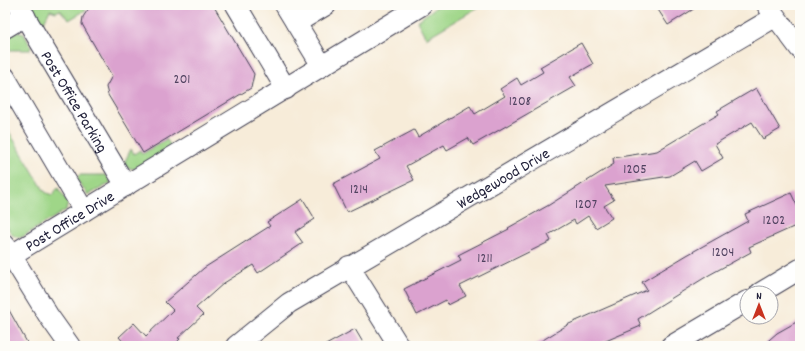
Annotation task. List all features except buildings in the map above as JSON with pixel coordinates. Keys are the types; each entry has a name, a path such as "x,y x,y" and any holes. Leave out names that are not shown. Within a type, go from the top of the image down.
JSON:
{"street":[{"path":"236,5 286,89"},
{"path":"285,5 322,66"},
{"path":"296,23 326,5"},
{"name":"Post Office Drive","path":"7,253 126,186 422,5"},
{"name":"Post Office Parking","path":"5,28 21,11 126,186"},
{"path":"771,11 800,49"},
{"name":"Wedgewood Drive","path":"236,346 289,303 771,11"},
{"path":"5,77 84,211"},
{"path":"7,253 70,346"},
{"path":"349,266 399,346"},
{"path":"773,285 800,269"},
{"path":"671,346 739,306"}],"green space":[{"path":"29,5 83,5 86,10 69,20 60,10 56,12 50,10 44,22 39,22"},
{"path":"439,5 482,5 426,38 417,21"},
{"path":"16,32 24,34 31,47 30,50 5,50 5,39"},
{"path":"5,125 45,192 52,195 58,188 68,203 66,210 22,237 14,236 5,223"},
{"path":"166,139 172,147 134,169 126,167 125,161 131,149 134,154 140,150 142,154"},
{"path":"79,175 106,175 111,183 88,195 77,180"}]}
